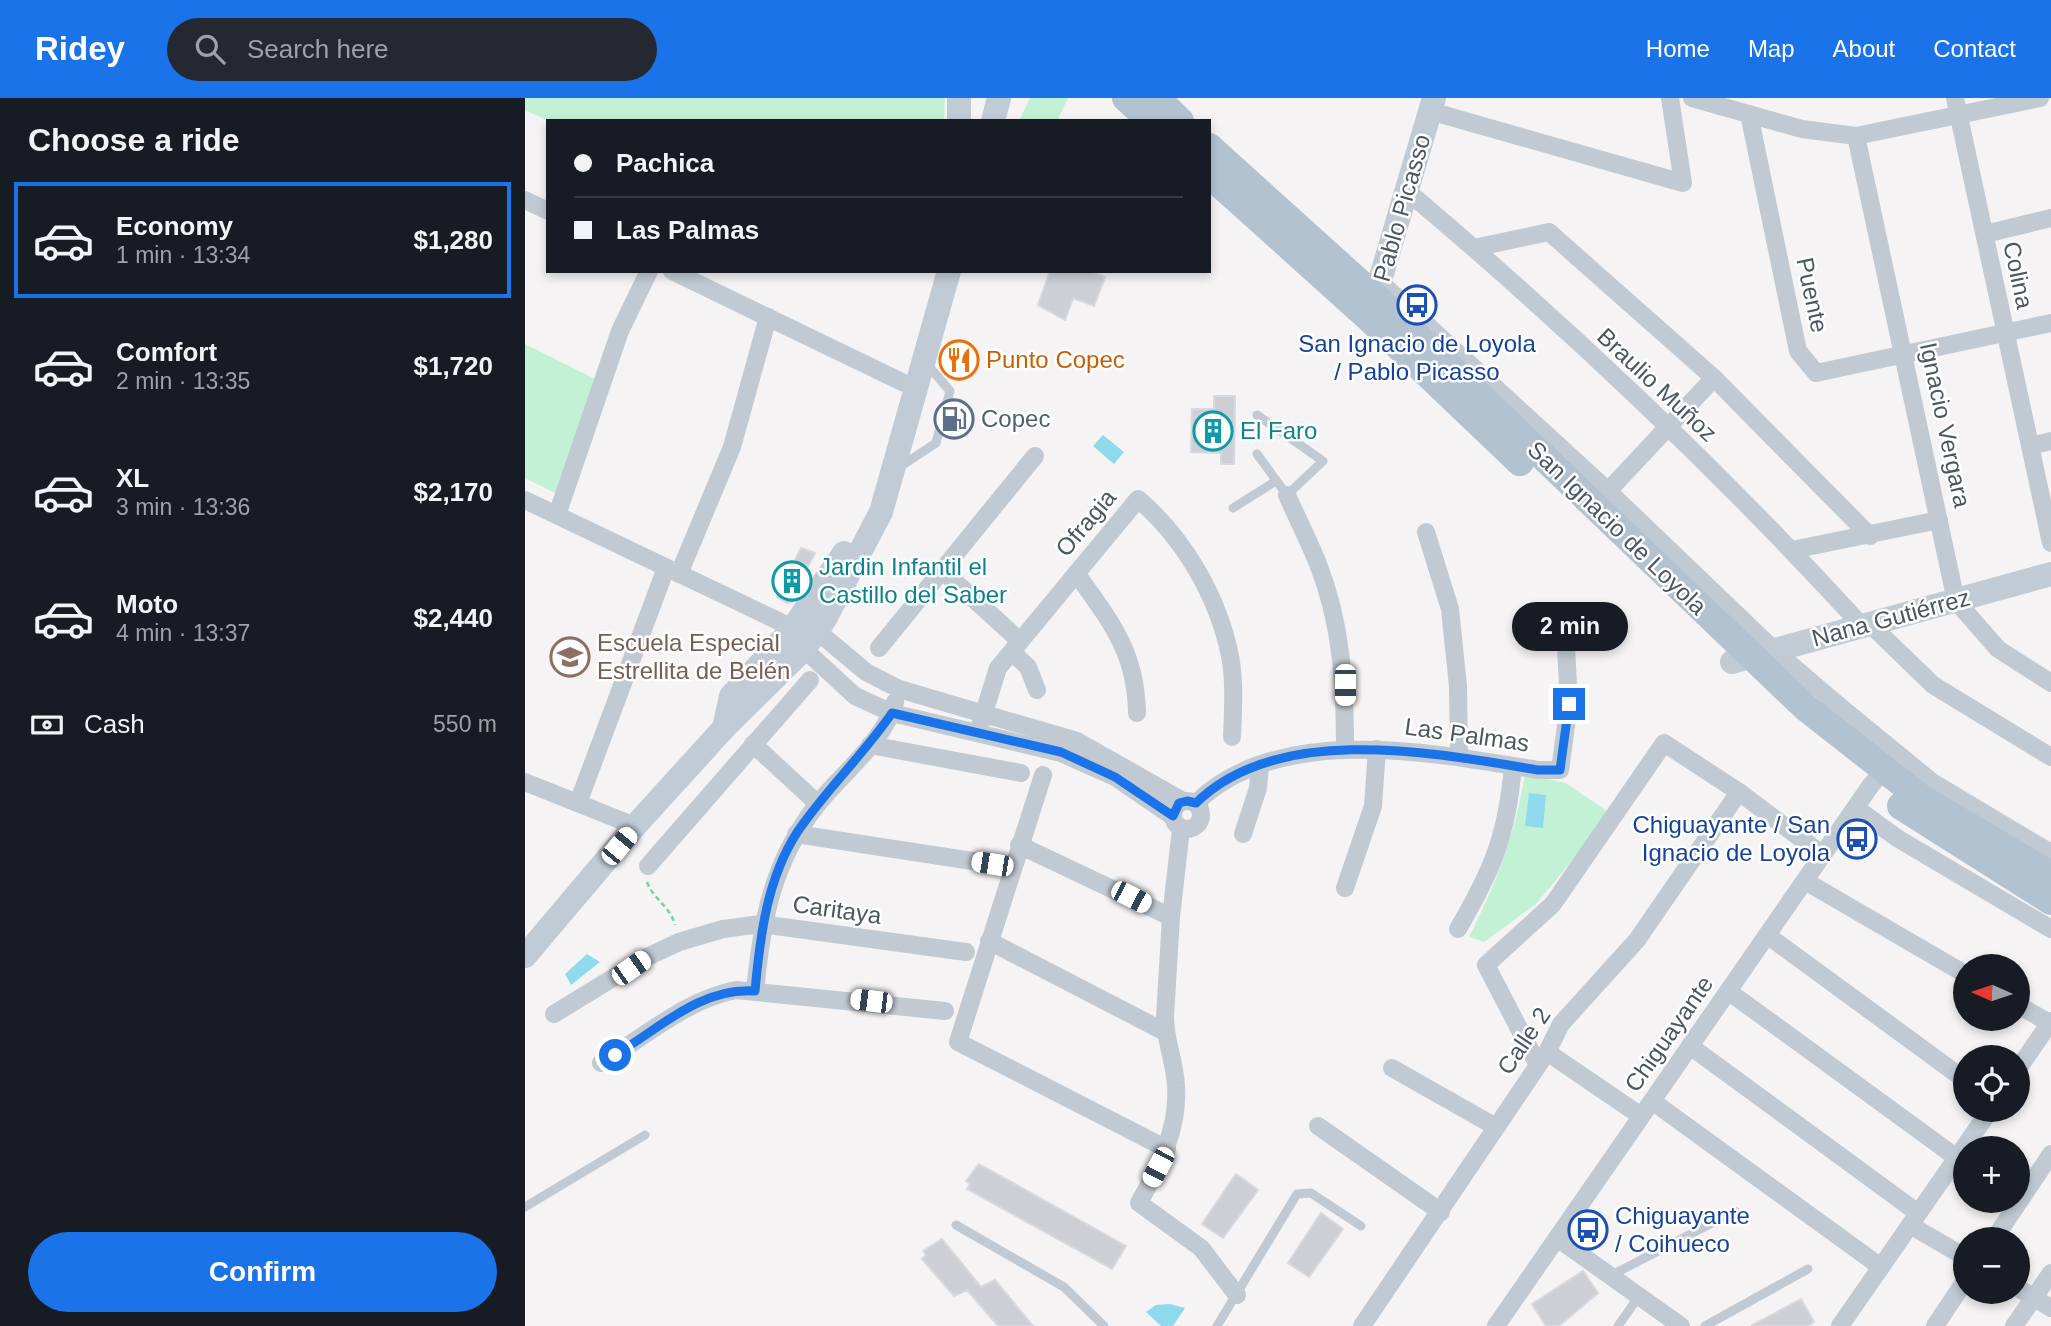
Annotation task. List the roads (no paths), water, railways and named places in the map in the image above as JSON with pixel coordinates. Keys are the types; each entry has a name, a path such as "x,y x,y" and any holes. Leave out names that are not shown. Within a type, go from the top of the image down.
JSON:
{"main road":[{"path":"959,98 959,119"},
{"path":"994,119 999,98"},
{"path":"1126,98 1149,119"},
{"path":"1156,98 1178,119"},
{"name":"Pablo Picasso","path":"1375,299 1432,105"},
{"name":"San Ignacio de Loyola","path":"1211,149 1375,299 1805,707 1870,788 2051,901"},
{"name":"San Ignacio de Loyola","path":"1211,176 1375,299"},
{"path":"805,636 865,510 884,456 934,273"},
{"path":"525,956 635,826 724,729 731,696 805,636 859,557 881,512 895,470 922,360 948,273"},
{"name":"Nana Gutiérrez","path":"1753,657 2051,574"},
{"name":"San Ignacio de Loyola","path":"1870,788 1921,798 2051,875"}],"street":[{"path":"1432,105 1683,183 1669,98"},
{"path":"1692,98 1802,129 1856,136 1957,107 2040,98"},
{"name":"Colina","path":"1957,107 2051,544"},
{"name":"Puente","path":"1749,114 1798,351 1816,373 2051,323"},
{"name":"Ignacio Vergara","path":"1856,136 1905,354 1955,601"},
{"name":"Braulio Muñoz","path":"1407,191 1474,248 1668,429 1866,625 1933,685 2051,757"},
{"path":"525,200 546,210"},
{"path":"1985,234 2051,218"},
{"path":"1474,248 1549,232 1714,378 1870,536"},
{"path":"557,515 620,331 648,273"},
{"path":"677,273 904,383"},
{"name":"San Ignacio de Loyola","path":"1375,299 1608,491 1753,657 1932,782 2051,853"},
{"path":"578,803 672,571 732,447 768,317"},
{"path":"1608,491 1714,378"},
{"path":"2030,446 2051,441"},
{"path":"879,648 1035,456"},
{"path":"1281,488 1319,565 1337,630 1345,685 1345,750"},
{"name":"Ofragia","path":"978,732 998,668 1138,499 1173,533 1198,574 1222,626 1231,667 1232,737"},
{"path":"525,500 805,636 899,689 1077,741 1183,812"},
{"path":"1792,550 1939,520"},
{"path":"1426,533 1450,609 1458,686 1459,757"},
{"path":"943,571 1016,647 1037,690"},
{"path":"1076,573 1117,628 1132,671 1137,713"},
{"path":"1955,601 1998,649 2051,683"},
{"name":"Las Palmas","path":"1183,812 1212,787 1260,766 1299,756 1345,750 1377,749 1560,770 1569,704 1565,628"},
{"path":"805,636 855,696 892,713 1061,752 1183,812"},
{"path":"648,866 810,680"},
{"path":"755,991 761,924 780,868 796,834 818,804 870,745 892,713 899,689"},
{"path":"1641,1116 1542,1058 1486,965 1553,904 1664,743 1739,792 1823,855"},
{"path":"753,744 818,804"},
{"path":"870,745 1021,773"},
{"path":"1345,888 1373,806 1377,749"},
{"path":"1243,834 1258,788 1260,766"},
{"path":"1458,929 1481,890 1502,840 1513,766"},
{"path":"1043,775 958,1042 1167,1149"},
{"path":"525,782 635,826"},
{"name":"San Ignacio de Loyola","path":"1870,788 1908,845 2051,929"},
{"name":"Chiguayante","path":"1496,1326 1870,788"},
{"name":"Calle 2","path":"1362,1326 1441,1212 1542,1058 1561,1024 1637,940 1739,792"},
{"path":"1183,812 1171,917 1165,1032 1176,1086 1167,1149 1139,1203 1201,1248 1237,1295"},
{"path":"796,834 992,864"},
{"path":"1019,845 1171,917"},
{"path":"1805,881 1953,967"},
{"name":"Caritaya","path":"554,1014 647,957 679,942 705,933 761,924 966,952"},
{"path":"1767,935 1953,1071"},
{"path":"989,941 1165,1032"},
{"path":"601,1063 691,1006 720,993 755,991 945,1011"},
{"path":"1728,991 1953,1155"},
{"path":"2030,1012 2050,1023 2030,1052"},
{"path":"1690,1046 1953,1248"},
{"path":"1392,1068 1496,1127"},
{"path":"1652,1101 1881,1267"},
{"path":"1318,1126 1441,1212"},
{"path":"2002,1227 2051,1154"},
{"path":"1840,1326 1953,1164"},
{"path":"1557,1238 1681,1326"},
{"path":"2030,1290 2051,1273"},
{"path":"2030,1295 2051,1308"},
{"path":"1934,1326 1953,1298"},
{"path":"2014,1326 2022,1304"}],"lane":[{"path":"895,470 936,443 950,391 922,360"},
{"path":"1233,508 1281,488 1323,461 1257,415"},
{"path":"1257,454 1281,488"},
{"path":"525,1206 645,1135"},
{"path":"1217,1326 1297,1194 1311,1193 1361,1226"},
{"path":"1610,1276 1735,1211"},
{"path":"956,1225 1063,1287 1104,1326"},
{"path":"1705,1326 1808,1269"},
{"path":"1618,1326 1639,1296"}],"water":[{"path":"1103,435 1124,452 1114,464 1093,446"},
{"path":"1529,793 1546,795 1543,828 1525,826"},
{"path":"587,954 600,962 571,985 565,974"},
{"path":"1170,1304 1185,1308 1173,1326 1161,1326 1146,1312 1156,1305"}],"place":[{"name":"San Ignacio de Loyola / Pablo Picasso","path":"1417,305"},
{"name":"Punto Copec","path":"959,360"},
{"name":"Copec","path":"954,419"},
{"name":"El Faro","path":"1213,431"},
{"name":"Jardin Infantil el Castillo del Saber","path":"792,581"},
{"name":"Escuela Especial Estrellita de Belén","path":"570,657"},
{"name":"Chiguayante / San Ignacio de Loyola","path":"1857,839"},
{"name":"Chiguayante / Coihueco","path":"1588,1230"}]}
